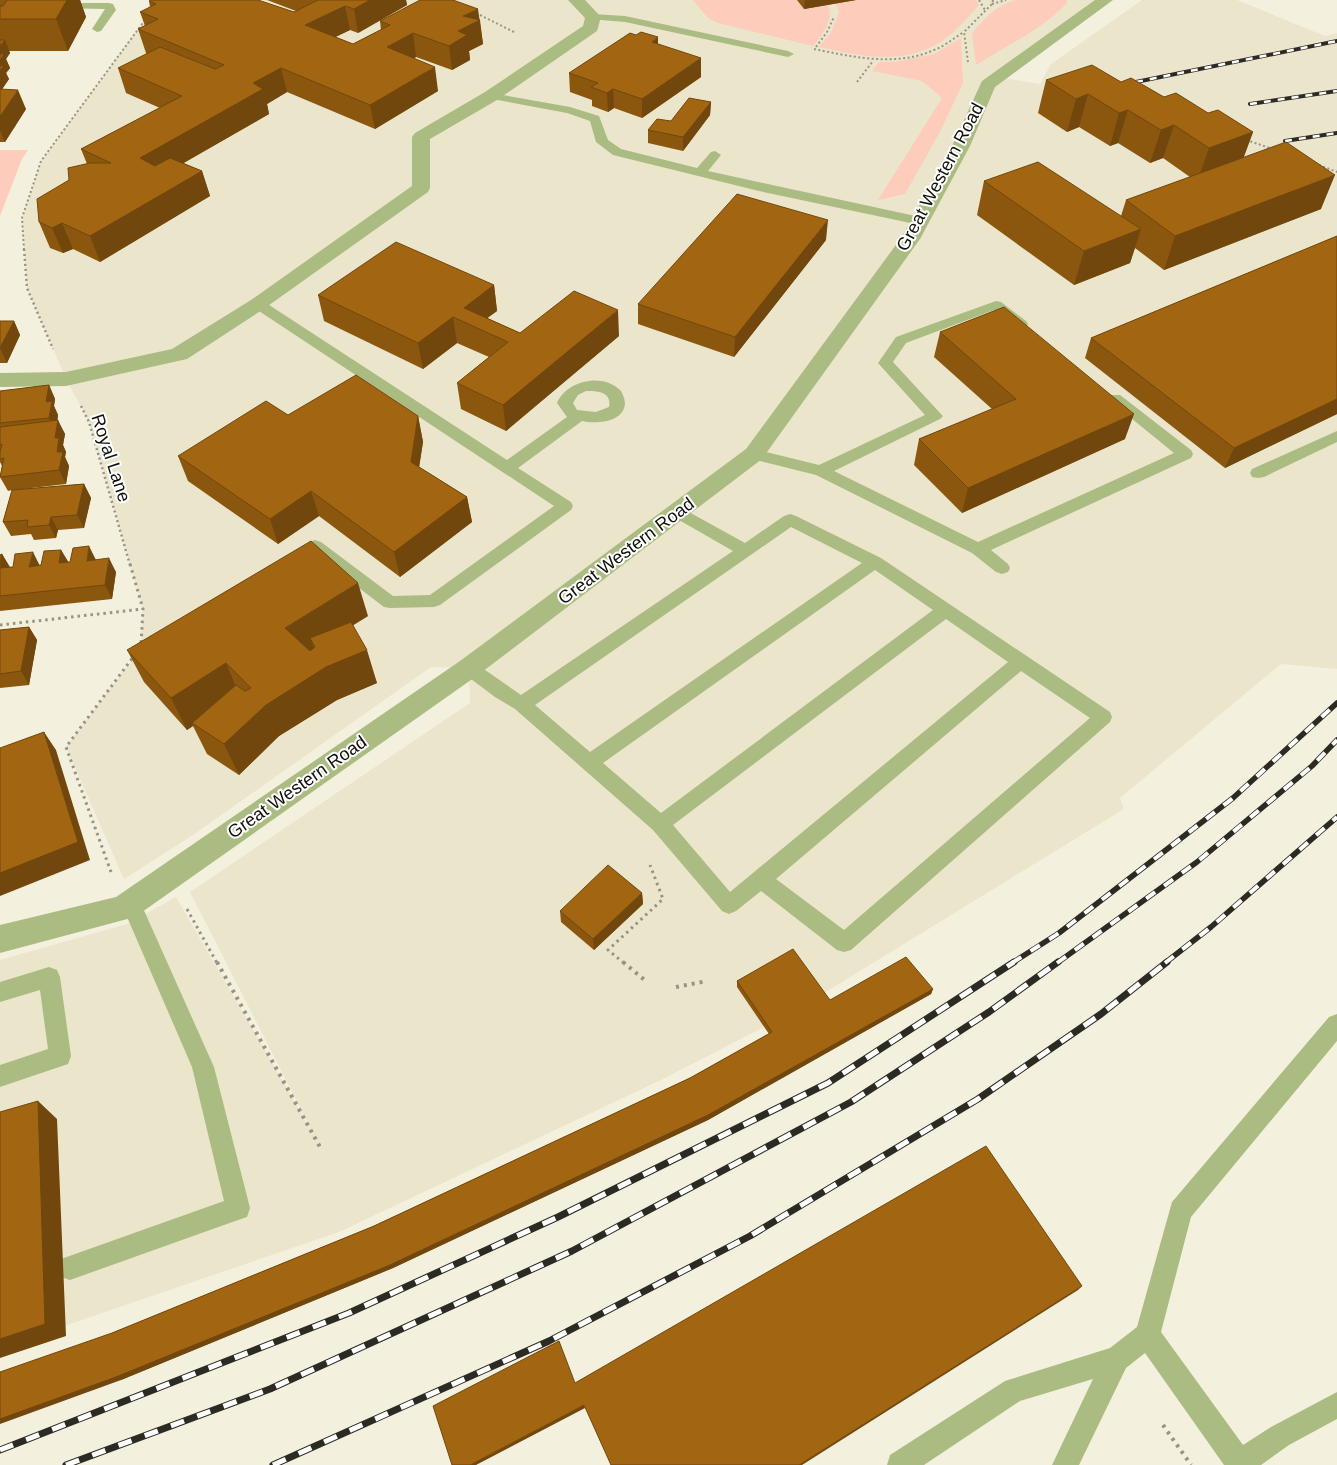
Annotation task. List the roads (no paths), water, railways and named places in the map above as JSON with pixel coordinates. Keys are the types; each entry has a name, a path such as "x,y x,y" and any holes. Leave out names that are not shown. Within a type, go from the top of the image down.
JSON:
{"street":[{"path":"0,380 66,379 179,354 258,304 421,188 421,137 491,96 590,28 592,17 576,0"},
{"name":"Great Western Road","path":"0,939 127,906 469,668 754,454 905,247 961,146 988,85 1105,0"}],"lane":[{"path":"47,6 109,6 111,10 97,29"},
{"path":"592,17 625,19 788,54"},
{"path":"491,96 515,103 579,112 595,119 602,142 617,152 699,173 920,221"},
{"path":"699,173 715,155"},
{"path":"258,304 565,506 434,601 390,602 315,546"},
{"path":"821,471 935,416 885,363 901,340 996,304 1034,334"},
{"path":"978,549 1185,454 1102,388"},
{"path":"507,468 578,417"},
{"path":"1258,473 1337,436"},
{"path":"754,454 821,471 978,549 1002,568"},
{"path":"678,512 746,551"},
{"path":"522,704 790,520 875,562 1103,717 844,943 761,879"},
{"path":"590,762 875,562"},
{"path":"660,824 945,610"},
{"path":"469,668 501,692 522,704 660,824 729,905 1021,661"},
{"path":"70,1268 238,1208 204,1067 127,906"},
{"path":"0,992 49,977 60,1056 0,1076"},
{"path":"900,1465 1014,1390 1117,1358 1148,1335 1181,1211 1337,1024"},
{"path":"1148,1335 1239,1464 1280,1436 1337,1405"},
{"path":"1065,1465 1117,1358"}],"railway":[{"path":"1136,82 1337,41"},
{"path":"1250,104 1337,91"},
{"path":"1285,141 1337,133"},
{"path":"1012,963 1059,933 1233,798 1337,703"},
{"path":"1057,963 1197,862 1312,766 1337,740"},
{"path":"1165,963 1211,927 1337,817"},
{"path":"0,1450 349,1313 558,1217 828,1083 1014,962"},
{"path":"66,1465 270,1389 572,1251 851,1102 989,1012 1058,962"},
{"path":"273,1465 549,1341 750,1236 978,1099 1101,1014 1167,962"}]}
